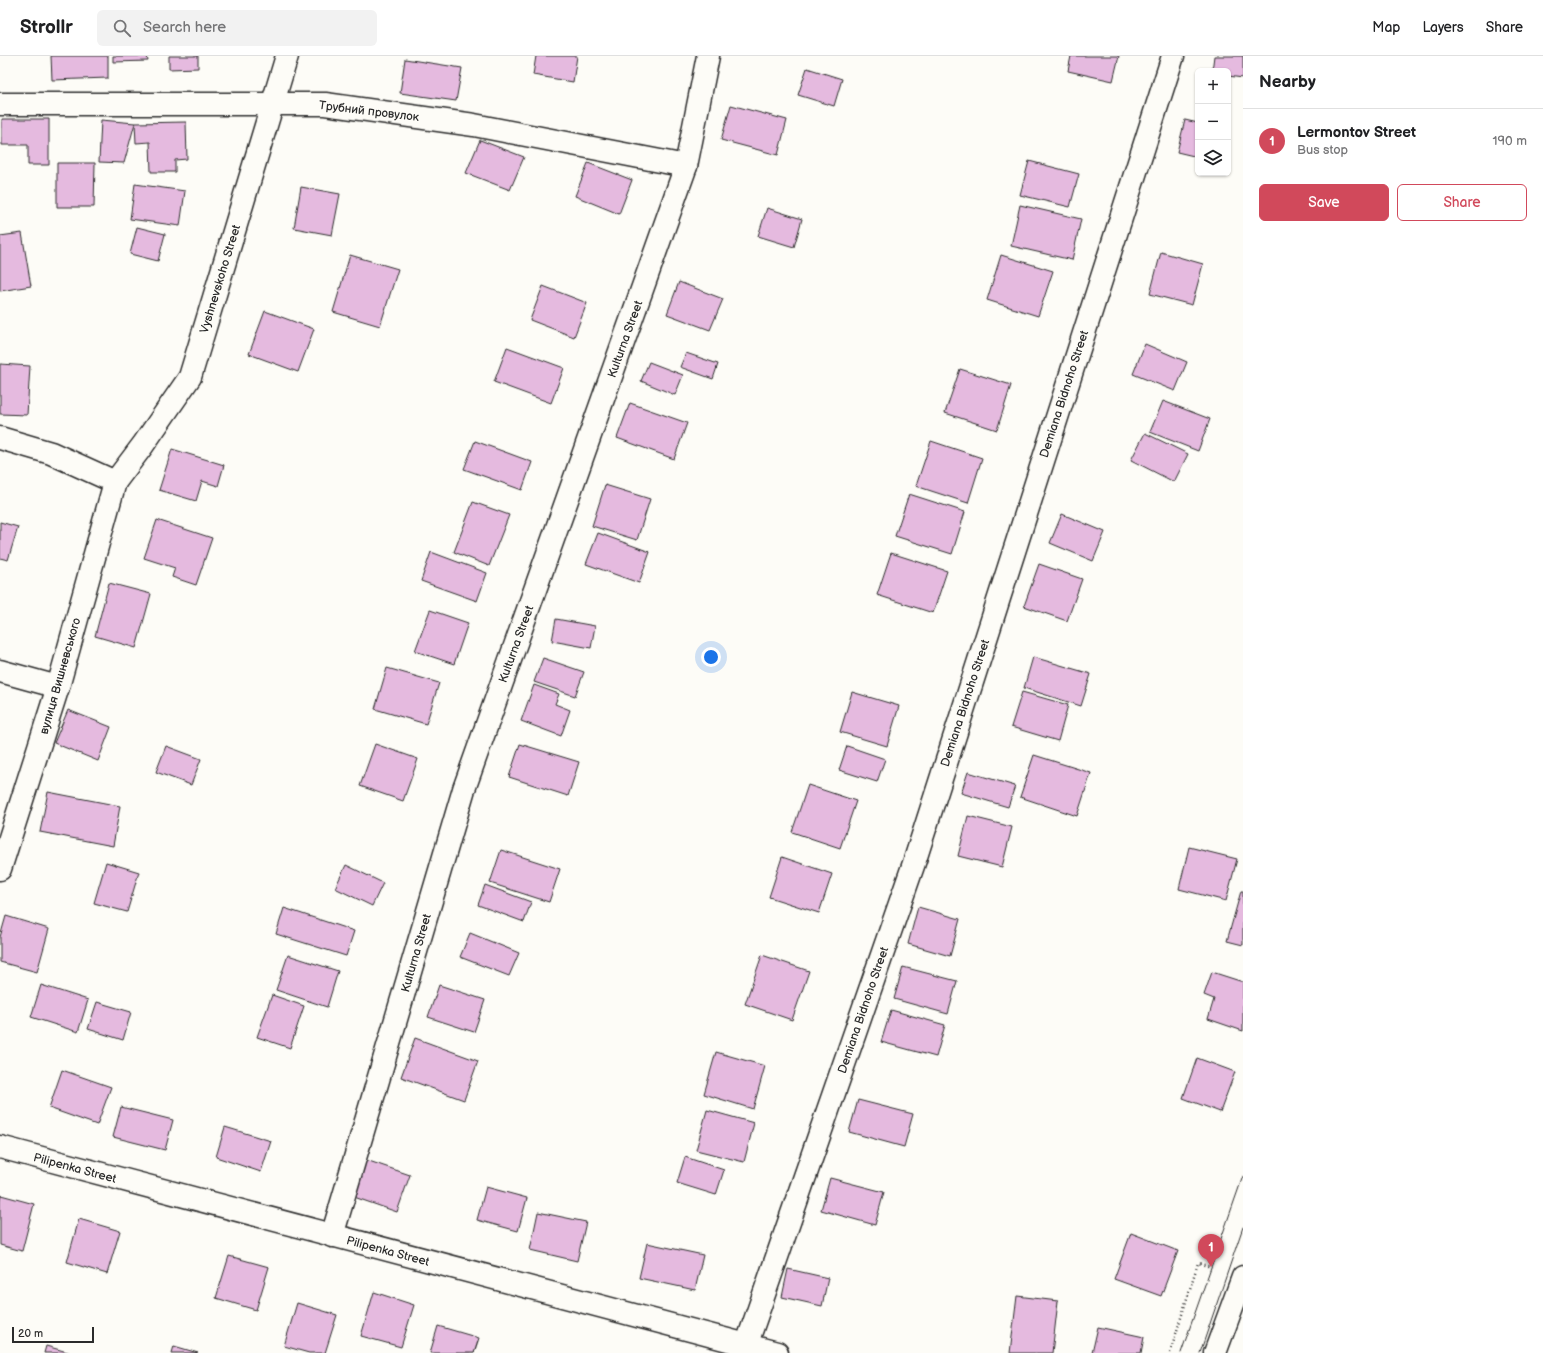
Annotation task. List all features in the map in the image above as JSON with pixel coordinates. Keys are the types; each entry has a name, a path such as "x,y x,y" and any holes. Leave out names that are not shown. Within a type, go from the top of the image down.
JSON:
{"street":[{"name":"Vyshnevskoho Street","path":"115,482 143,445 190,377 287,56"},
{"name":"Kulturna Street","path":"332,1236 464,789 686,166 708,56"},
{"name":"Demiana Bidnoho Street","path":"746,1346 914,863 1173,56"},
{"name":"Трубний провулок","path":"0,104 325,104 474,125 686,166"},
{"path":"0,438 51,453 115,482"},
{"name":"вулиця Вишневського","path":"0,869 58,687 115,482"},
{"path":"0,671 58,687"},
{"name":"Pilipenka Street","path":"0,1148 777,1353"},
{"path":"1215,1353 1243,1277"}],"path":[{"path":"1170,1353 1198,1263 1211,1267"}],"building":[{"path":"51,56 108,56 108,78 52,80"},
{"path":"113,56 147,56 148,61 113,62"},
{"path":"169,56 198,56 198,68 169,69"},
{"path":"536,56 577,56 573,82 533,75"},
{"path":"1071,56 1119,56 1113,81 1068,71"},
{"path":"1214,56 1243,56 1243,78 1231,76 1231,68 1212,68"},
{"path":"405,59 462,68 456,101 400,93"},
{"path":"807,68 842,79 834,106 798,95"},
{"path":"731,105 787,120 778,155 721,140"},
{"path":"2,119 49,119 49,165 28,165 28,145 2,145"},
{"path":"101,120 135,123 124,163 99,162"},
{"path":"1185,120 1195,122 1195,156 1177,152"},
{"path":"186,122 187,159 175,160 175,172 151,172 150,142 136,143 135,123"},
{"path":"480,140 524,157 510,190 466,173"},
{"path":"1029,161 1079,174 1070,207 1020,195"},
{"path":"57,163 95,163 94,207 57,207"},
{"path":"588,163 632,180 619,214 575,196"},
{"path":"135,184 185,191 180,226 130,219"},
{"path":"301,187 340,194 332,235 294,228"},
{"path":"1020,205 1081,219 1072,260 1011,246"},
{"path":"767,208 802,219 794,247 758,236"},
{"path":"137,227 165,234 158,261 130,254"},
{"path":"22,233 31,286 0,291 0,236"},
{"path":"1161,252 1203,264 1192,305 1150,294"},
{"path":"350,255 398,269 380,326 333,312"},
{"path":"1001,255 1053,271 1038,316 987,300"},
{"path":"679,282 723,299 710,330 667,314"},
{"path":"543,286 587,303 574,337 530,320"},
{"path":"265,311 314,329 298,372 249,354"},
{"path":"1145,344 1187,362 1175,391 1133,374"},
{"path":"507,347 564,368 551,403 494,382"},
{"path":"686,353 718,364 713,379 680,367"},
{"path":"649,362 683,375 675,395 641,381"},
{"path":"0,364 30,366 27,415 0,414"},
{"path":"960,369 1011,385 997,430 945,413"},
{"path":"1163,401 1210,419 1198,451 1150,432"},
{"path":"630,403 687,423 674,459 617,438"},
{"path":"1145,433 1188,454 1174,482 1131,460"},
{"path":"475,441 532,462 522,490 464,469"},
{"path":"931,441 982,458 968,503 916,486"},
{"path":"172,449 224,465 218,486 202,481 196,501 159,490"},
{"path":"605,485 650,499 637,540 592,526"},
{"path":"909,494 965,512 952,554 895,536"},
{"path":"473,502 509,515 489,566 454,552"},
{"path":"1062,514 1105,532 1093,561 1050,543"},
{"path":"157,520 212,538 196,585 172,577 175,568 144,558"},
{"path":"0,522 18,527 8,560 0,558"},
{"path":"598,533 650,552 639,583 586,564"},
{"path":"431,552 487,573 477,601 421,581"},
{"path":"891,553 947,571 933,613 877,595"},
{"path":"1039,564 1082,579 1067,621 1024,606"},
{"path":"109,583 151,594 136,648 95,636"},
{"path":"430,610 468,623 454,664 415,651"},
{"path":"556,619 595,626 591,648 552,641"},
{"path":"1033,657 1091,674 1081,706 1024,688"},
{"path":"543,658 584,672 575,696 534,682"},
{"path":"387,668 439,683 426,724 375,709"},
{"path":"534,685 559,694 555,704 570,710 561,736 521,721"},
{"path":"852,692 899,706 887,746 840,732"},
{"path":"1022,692 1068,705 1058,741 1011,727"},
{"path":"68,710 111,727 98,761 54,743"},
{"path":"375,744 418,759 403,801 360,786"},
{"path":"520,744 579,762 568,796 509,777"},
{"path":"166,746 201,759 191,785 156,772"},
{"path":"847,746 885,759 877,782 839,770"},
{"path":"1034,755 1091,773 1077,816 1020,797"},
{"path":"968,772 1015,786 1008,807 961,793"},
{"path":"808,785 856,801 840,848 792,832"},
{"path":"48,792 120,806 113,846 40,832"},
{"path":"968,816 1012,827 1002,867 958,856"},
{"path":"1189,847 1237,859 1226,901 1179,889"},
{"path":"501,850 560,869 549,902 490,883"},
{"path":"782,857 832,874 819,913 769,897"},
{"path":"106,862 139,872 127,912 94,903"},
{"path":"346,865 383,883 372,906 335,888"},
{"path":"485,885 531,902 524,922 478,905"},
{"path":"1241,891 1243,891 1243,945 1227,941"},
{"path":"918,907 960,919 950,956 908,944"},
{"path":"284,908 354,931 346,956 276,934"},
{"path":"6,916 49,929 37,972 0,962 0,937"},
{"path":"470,933 519,953 509,976 460,957"},
{"path":"288,955 338,971 327,1007 276,990"},
{"path":"762,955 809,971 792,1020 745,1004"},
{"path":"903,967 957,981 948,1014 894,999"},
{"path":"1212,972 1243,982 1243,1031 1208,1019 1214,999 1204,995"},
{"path":"41,985 88,1000 78,1032 31,1017"},
{"path":"439,985 485,1000 474,1032 428,1017"},
{"path":"272,995 304,1006 290,1048 257,1037"},
{"path":"97,1002 131,1012 123,1040 88,1029"},
{"path":"891,1010 945,1025 936,1057 881,1042"},
{"path":"415,1038 478,1061 464,1100 401,1077"},
{"path":"716,1052 765,1066 753,1109 704,1094"},
{"path":"1197,1058 1235,1072 1220,1112 1183,1098"},
{"path":"62,1070 111,1087 97,1125 49,1108"},
{"path":"858,1100 913,1114 904,1147 849,1132"},
{"path":"121,1107 173,1120 165,1150 113,1137"},
{"path":"707,1110 754,1123 744,1162 696,1150"},
{"path":"225,1127 271,1141 261,1172 216,1157"},
{"path":"685,1157 724,1170 716,1195 677,1183"},
{"path":"366,1160 410,1175 397,1212 354,1197"},
{"path":"830,1178 884,1192 875,1225 821,1210"},
{"path":"486,1187 527,1198 518,1231 477,1220"},
{"path":"1,1195 34,1204 22,1251 0,1245"},
{"path":"538,1212 586,1222 577,1261 530,1250"},
{"path":"79,1219 120,1231 107,1274 67,1262"},
{"path":"1131,1233 1178,1251 1161,1296 1114,1279"},
{"path":"647,1243 703,1255 695,1290 639,1278"},
{"path":"229,1256 269,1267 256,1310 216,1298"},
{"path":"788,1269 828,1278 822,1306 782,1297"},
{"path":"374,1292 414,1305 401,1347 361,1336"},
{"path":"1017,1296 1058,1301 1052,1353 1010,1353"},
{"path":"297,1303 337,1315 325,1353 309,1353 284,1346"},
{"path":"438,1326 479,1338 474,1353 430,1353"},
{"path":"1098,1327 1144,1337 1141,1353 1092,1353"},
{"path":"46,1346 71,1353 44,1353"},
{"path":"174,1346 198,1353 172,1353"}],"tram line":[{"path":"1181,1353 1243,1176"},
{"path":"1200,1353 1243,1227"}],"place":[{"name":"Lermontov Street","path":"1211,1267"}]}
